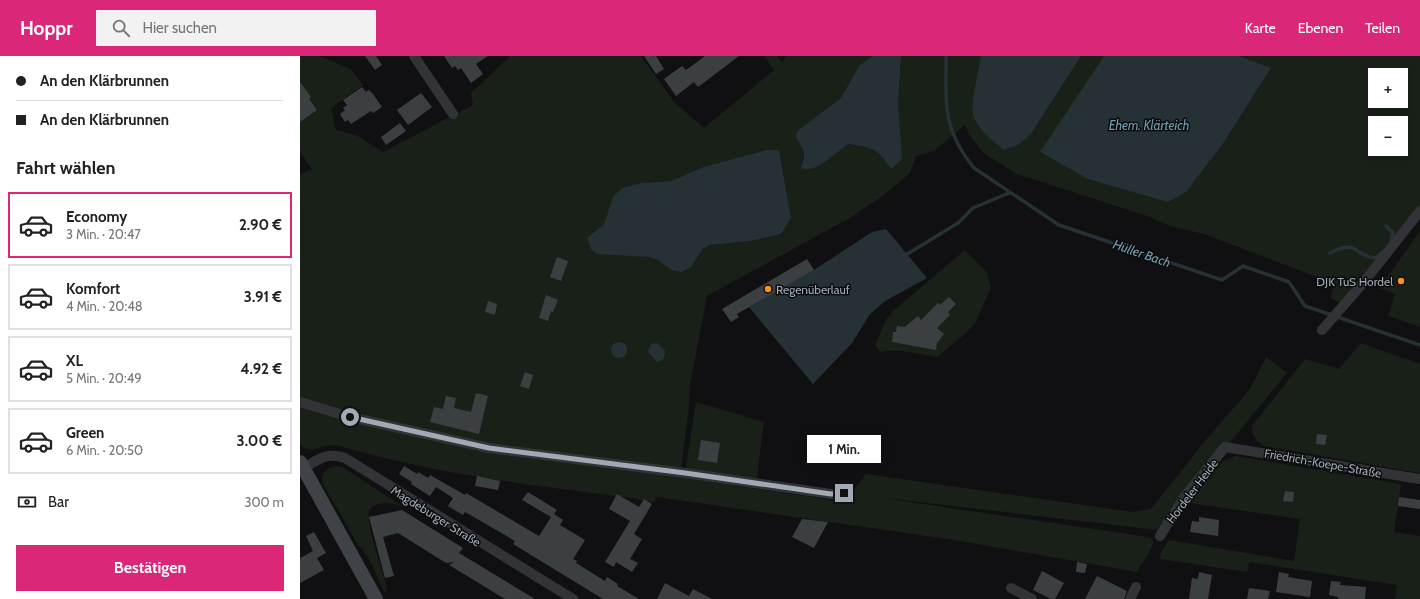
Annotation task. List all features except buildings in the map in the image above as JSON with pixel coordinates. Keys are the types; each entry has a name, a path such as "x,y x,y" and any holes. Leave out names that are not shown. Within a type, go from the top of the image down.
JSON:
{"main road":[{"path":"302,465 376,599"}],"street":[{"path":"414,56 453,114"},
{"path":"1322,330 1420,211"},
{"path":"300,402 350,417 489,448 685,473 831,494 844,493"},
{"name":"Friedrich-Koepe-Straße","path":"1225,447 1420,479"},
{"name":"Hordeler Heide","path":"1160,536 1185,496 1225,447"},
{"name":"Magdeburger Straße","path":"302,465 324,456 331,455 345,458 573,599"},
{"path":"1130,599 1136,587"},
{"path":"1011,588 1032,599"}],"shaded area":[{"path":"300,56 319,56 351,69 363,85 331,108 336,130 356,135 383,152 473,105 471,93 510,56 641,56 675,103 704,128 774,70 764,56 777,56 782,63 786,56 872,56 859,66 841,98 797,131 803,149 801,168 827,160 847,144 863,146 877,152 891,169 898,105 901,56 981,56 975,88 973,117 1031,134 1081,56 1104,56 1040,153 1168,202 1186,192 1222,145 1271,68 1239,56 1420,56 1420,211 1344,304 1330,298 1335,284 1204,234 1170,226 1147,216 1017,174 982,152 969,134 965,125 934,151 916,156 910,173 884,195 848,219 707,296 690,385 689,407 680,477 849,503 851,494 866,474 1133,512 1151,509 1205,441 1250,389 1266,357 1287,373 1158,530 876,497 1148,537 1153,540 1153,544 1137,572 954,540 657,497 654,502 623,497 617,494 616,496 484,478 419,466 336,445 307,449 300,444 300,175 312,169 300,152","holes":["767,150 779,150 791,218 781,234 751,241 710,245 703,249 691,267 636,255 597,254 591,250 587,238 604,224 607,215 641,183 671,181 703,167"]},
{"name":"DJK TuS Hordel","path":"1420,231 1420,327 1388,316 1395,294 1375,286 1389,275"},
{"path":"965,250 986,271 991,287 974,325 938,357 902,351 880,352 875,345 886,320 892,312"},
{"path":"1361,343 1420,364 1420,473 1264,446 1256,440 1253,435 1252,426 1305,359 1339,369"},
{"path":"696,402 764,422 756,483 685,473"},
{"path":"1236,456 1401,484 1394,532 1420,536 1420,599 1395,599 1397,585 1249,562 1247,572 1160,559 1161,552 1169,540 1294,561 1300,519 1189,503 1223,461"},
{"path":"336,466 344,468 405,508 386,503 377,505 369,510 370,529 385,582 387,591 385,593 368,557 357,543 323,484 323,474 329,468"}],"water":[{"path":"872,56 901,56 898,105 902,159 891,169 877,152 863,146 848,144 819,166 807,169 801,168 804,159 804,152 796,138 797,131 841,98 859,66"},
{"path":"981,56 1081,56 1031,134 1018,145 1004,150 984,132 974,118 973,98"},
{"name":"Ehem. Klärteich","path":"1104,56 1239,56 1271,68 1222,145 1186,192 1168,202 1088,179 1040,152"},
{"path":"767,150 779,150 791,218 781,234 751,241 710,245 703,249 691,267 681,272 672,270 658,260 648,257 597,254 591,250 587,238 604,224 614,195 623,188 641,183 671,181 703,167"},
{"path":"886,229 927,278 885,301 870,314 852,343 813,384 749,307 814,270 872,232"},
{"path":"616,342 622,342 627,347 625,356 622,358 616,358 611,353 611,347"},
{"path":"657,343 665,351 665,355 657,362 648,352 651,344"}],"waterway":[{"name":"Hüller Bach","path":"946,56 946,102 948,115 956,141 964,154 974,168 1059,225 1222,280 1243,266 1289,282 1305,306 1420,345"},
{"path":"904,256 958,223 973,208 1009,193"},
{"path":"1386,226 1393,233 1391,240"},
{"path":"1330,253 1346,247 1356,250 1369,257 1376,258 1382,252"}],"place":[{"name":"DJK TuS Hordel","path":"1401,281"},
{"name":"Regenüberlauf","path":"768,289"}],"route":[{"path":"350,417 489,448 685,473 831,494 844,493"}]}
